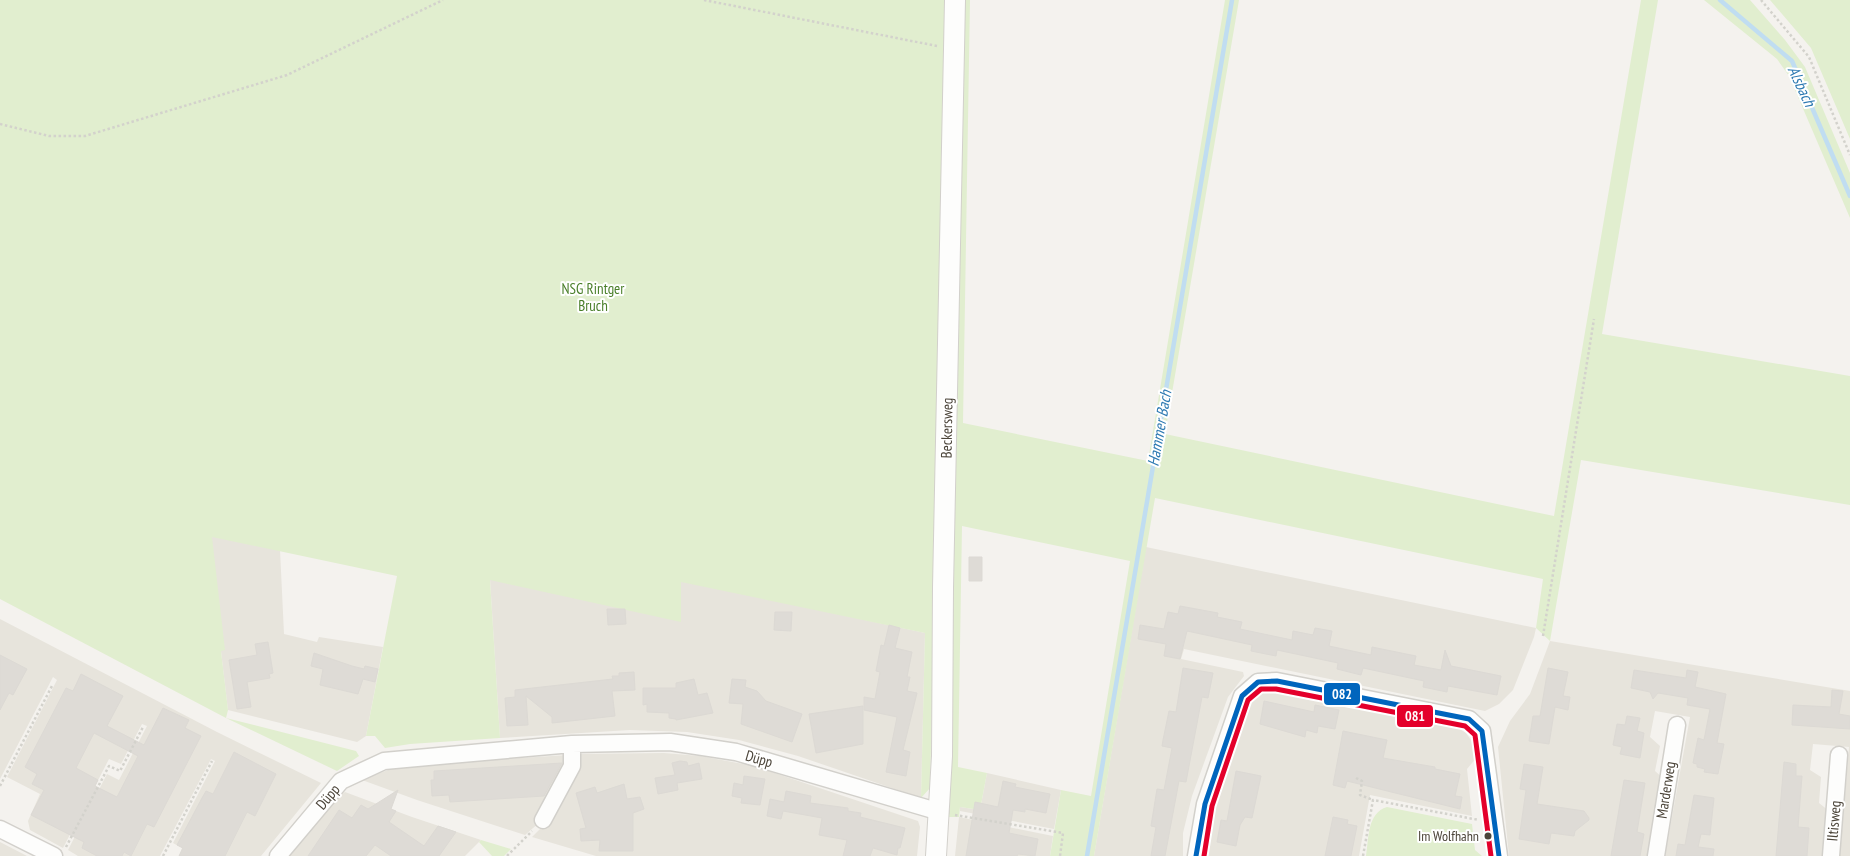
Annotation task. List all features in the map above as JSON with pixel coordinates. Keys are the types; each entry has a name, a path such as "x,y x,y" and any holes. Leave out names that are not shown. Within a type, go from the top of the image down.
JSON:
{"street":[{"name":"Beckersweg","path":"936,856 940,812 955,0"},
{"path":"1196,856 1204,804 1242,696 1258,682 1277,681 1469,719 1482,731 1499,856"},
{"name":"Marderweg","path":"1656,856 1677,725"},
{"name":"Düpp","path":"278,856 341,781 384,762 572,744 670,742 736,752 940,812"},
{"path":"543,820 572,766 572,744"},
{"name":"Iltisweg","path":"1831,856 1839,755"},
{"path":"0,829 59,853"}],"path":[{"path":"0,124 49,136 85,136 287,74 443,0"},
{"path":"704,0 953,49"},
{"path":"1761,0 1808,57 1850,155"},
{"path":"1543,636 1594,319"},
{"path":"0,786 52,686"},
{"path":"59,853 109,766 120,771 143,727"},
{"path":"163,856 212,762"},
{"path":"1356,778 1362,782 1360,795 1373,800 1495,823"},
{"path":"1363,856 1373,800"},
{"path":"940,812 1063,833 1060,856"},
{"path":"507,856 543,820"}],"shaded area":[{"path":"207,534 280,550 284,634 317,642 319,637 383,647 366,736 357,742 228,710"},
{"path":"1146,547 1536,628 1513,690 1499,704 1485,711 1184,649 1181,659 1243,672 1244,676 1228,697 1192,796 1183,833 1183,856 1094,856"},
{"path":"490,579 677,579 925,633 921,798 798,756 739,740 687,732 630,730 500,738"},
{"path":"0,619 217,732 321,783 261,856 179,856 182,848 173,843 215,761 211,759 160,856 78,856 68,850 107,774 119,780 147,726 142,724 121,764 109,759 63,848 30,830 28,821 40,794 7,777 57,680 53,677 0,779"},
{"path":"1550,641 1850,691 1850,856 1840,856 1849,747 1813,744 1810,770 1821,777 1819,803 1829,811 1826,856 1665,856 1690,717 1655,711 1650,737 1660,746 1655,771 1665,780 1651,856 1509,856 1498,747 1510,721 1530,694"},
{"path":"1266,689 1458,728 1466,733 1475,746 1477,757 1467,769 1472,816 1370,795 1359,856 1205,856 1212,805 1252,699 1258,692"},
{"path":"664,753 700,756 754,766 918,821 920,827 917,856 596,856 532,837 555,814 579,754"},
{"path":"568,755 540,822 525,835 362,780 388,770 412,765"},
{"path":"987,773 1061,790 1054,829 960,811 960,807 980,810"},
{"path":"345,792 481,840 465,856 290,856 333,802"},
{"path":"959,817 1053,836 1050,856 955,856"},
{"path":"0,842 27,856 0,856"}],"green space":[{"name":"NSG Rintger Bruch","path":"0,0 946,0 930,788 921,798 925,633 681,582 681,622 490,580 500,738 410,744 385,748 375,736 366,736 397,576 212,537 225,650 221,651 228,710 226,718 0,599"},
{"path":"965,0 970,0 963,423 1148,461 1225,0 1239,0 1165,434 1554,516 1641,0 1658,0 1602,334 1850,376 1850,505 1581,460 1550,641 1536,628 1543,579 1155,498 1094,856 1050,856 1061,790 1091,796 1130,561 962,526 958,767 987,773 980,810 960,807 959,817 949,817 960,82"},
{"path":"1704,0 1750,0 1785,40 1805,67 1850,173 1850,218 1789,76 1777,59"},
{"path":"1770,0 1850,0 1850,139 1811,48"},
{"path":"226,718 356,751 359,756 337,771"},
{"path":"1387,807 1472,824 1475,850 1482,856 1366,856 1372,820 1380,810"},
{"path":"481,840 511,849 504,856 492,856 479,842"}],"building":[{"path":"969,557 982,557 982,581 969,581"},
{"path":"1180,606 1218,613 1217,617 1242,622 1240,629 1292,640 1293,631 1313,635 1315,628 1332,631 1329,646 1371,655 1372,647 1416,656 1414,665 1441,670 1445,650 1451,666 1501,676 1497,695 1448,686 1447,692 1423,687 1424,681 1363,668 1361,675 1337,669 1338,663 1277,650 1276,656 1251,651 1252,645 1187,631 1180,659 1164,656 1166,644 1138,639 1140,625 1164,629 1168,612 1178,614"},
{"path":"607,609 625,609 626,624 608,625"},
{"path":"775,612 792,612 791,631 774,630"},
{"path":"889,625 900,628 895,648 912,652 907,677 910,677 907,691 917,693 903,750 910,752 906,776 886,772 897,717 864,710 864,697 875,699 880,672 876,671 881,645 884,646"},
{"path":"268,642 273,673 269,674 270,678 247,682 251,707 237,709 229,660 257,655 255,644"},
{"path":"314,653 364,669 365,666 378,669 375,682 363,679 358,694 320,685 323,669 311,666"},
{"path":"0,655 27,669 13,695 9,693 0,710"},
{"path":"1183,668 1213,673 1208,698 1202,697 1186,782 1179,781 1165,856 1151,856 1156,827 1151,826 1157,789 1164,790 1172,748 1162,746 1163,740 1169,711 1176,712"},
{"path":"1548,668 1568,672 1563,696 1570,697 1568,710 1555,707 1549,744 1529,741 1533,716 1540,716"},
{"path":"1634,670 1686,678 1687,670 1698,672 1695,687 1726,694 1717,743 1724,744 1718,774 1704,772 1705,769 1697,767 1697,764 1693,763 1698,738 1704,740 1710,709 1687,705 1688,698 1658,693 1653,699 1650,692 1631,688"},
{"path":"634,672 635,690 612,691 615,716 552,723 552,717 526,696 528,725 507,726 505,698 515,697 515,690 613,679 612,676 619,676 619,673"},
{"path":"81,674 123,696 107,726 144,745 163,708 189,720 185,728 201,736 154,827 147,824 131,856 124,852 122,856 97,856 82,848 84,842 31,815 44,790 32,784 37,774 25,767 66,688 73,691","holes":["94,733 138,756 117,797 95,786 98,780 76,768"]},
{"path":"694,679 698,695 707,693 713,713 676,720 669,718 669,713 647,712 647,704 643,705 643,688 676,688 676,683"},
{"path":"732,679 746,680 745,687 757,691 766,701 802,714 792,742 741,724 743,704 729,703"},
{"path":"1832,690 1843,691 1839,714 1850,716 1850,729 1792,725 1793,705 1831,707"},
{"path":"1264,701 1314,712 1315,705 1339,710 1335,729 1318,726 1317,733 1306,730 1305,737 1260,724"},
{"path":"863,706 863,744 816,753 809,714"},
{"path":"1627,716 1640,718 1637,731 1644,733 1640,758 1620,754 1622,747 1613,745 1617,724 1625,725"},
{"path":"1343,731 1387,740 1383,758 1435,767 1435,769 1460,774 1455,796 1462,797 1460,809 1347,781 1345,788 1333,785"},
{"path":"234,752 276,774 255,816 247,812 225,856 179,856 183,848 177,845 206,791 213,794"},
{"path":"687,762 688,766 699,763 702,779 677,783 678,790 658,794 655,778 675,775 672,763"},
{"path":"1784,762 1796,764 1796,776 1802,776 1798,827 1809,828 1807,856 1776,856"},
{"path":"562,763 544,796 450,802 449,795 432,796 431,780 434,780 434,771"},
{"path":"1524,764 1543,767 1537,804 1584,811 1589,818 1575,831 1574,836 1551,833 1549,844 1519,839 1526,790 1520,789"},
{"path":"1236,771 1261,776 1252,818 1245,817 1240,825 1236,846 1217,842 1221,820 1227,821"},
{"path":"744,776 765,779 760,805 741,803 742,798 732,796 734,783 743,785"},
{"path":"1624,780 1645,783 1637,832 1644,834 1640,856 1611,856"},
{"path":"1003,781 1016,784 1015,787 1050,794 1046,813 1025,809 1025,812 1013,810 1009,833 1038,839 1035,856 1018,854 1017,856 966,856 975,802 998,807"},
{"path":"624,784 627,799 640,797 644,809 633,813 633,851 599,851 600,840 581,841 580,829 586,828 576,793 595,787 597,793"},
{"path":"398,790 391,809 396,811 389,822 424,846 438,826 456,832 439,856 391,856 375,845 366,856 308,856 339,810 352,818 361,805 368,809"},
{"path":"786,791 811,796 810,803 848,808 848,811 861,813 860,817 905,828 897,855 873,848 870,856 843,856 847,840 819,835 822,818 783,811 781,819 767,816 770,799 784,802"},
{"path":"1694,795 1714,798 1710,835 1701,834 1698,847 1714,849 1713,856 1676,856 1678,844 1685,845"},
{"path":"1333,817 1348,820 1347,824 1357,826 1351,856 1325,856"}],"waterway":[{"name":"Hammer Bach","path":"1087,856 1232,0"},
{"name":"Alsbach","path":"1720,0 1792,61 1850,196"}],"transit line":[{"name":"082","path":"1196,856 1205,804 1242,696 1258,682 1277,681 1469,719 1482,731 1499,856"},
{"name":"081","path":"1204,856 1212,806 1248,700 1261,689 1276,689 1465,726 1475,735 1491,856"}],"place":[{"name":"Im Wolfhahn","path":"1488,836"}]}
